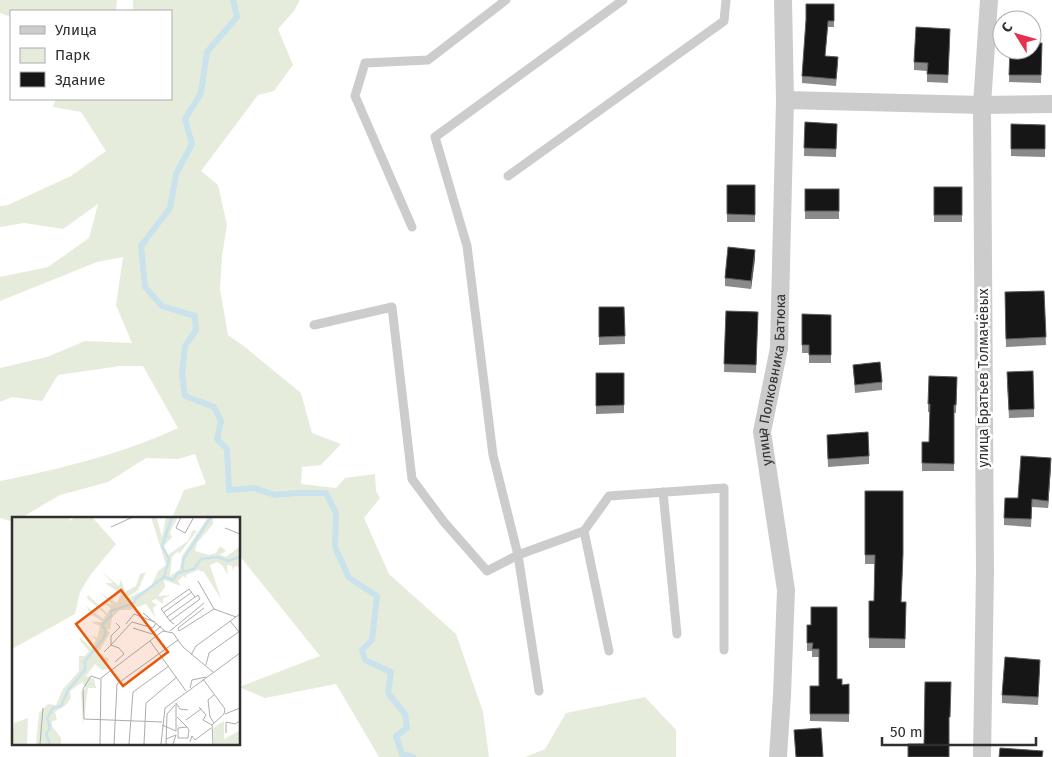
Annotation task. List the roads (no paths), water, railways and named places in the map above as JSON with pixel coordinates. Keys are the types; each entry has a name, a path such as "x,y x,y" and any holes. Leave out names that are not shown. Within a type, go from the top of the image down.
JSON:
{"street":[{"name":"улица Полковника Батюка","path":"778,757 786,590 762,432 779,348 785,100 783,0"},
{"name":"улица Братьев Толмачёвых","path":"982,757 984,571 982,105 989,0"},
{"path":"785,100 982,105 1052,104"}],"lane":[{"path":"412,227 355,96 365,63 428,60 506,0"},
{"path":"539,690 518,554 492,455 468,246 435,137 623,0"},
{"path":"508,176 724,21 726,0"},
{"path":"314,325 392,307 412,479 444,522 487,571 518,554 584,531 609,496 724,488 724,650"},
{"path":"663,492 677,634"},
{"path":"584,531 608,651"}],"waterway":[{"path":"233,0 237,17 207,52 201,93 185,119 192,144 176,174 170,208 141,246 145,287 162,306 195,316 196,330 185,346 182,375 185,396 214,407 221,421 217,439 227,449 229,490 254,488 275,495 326,493 336,513 335,547 349,578 377,596 372,640 362,650 365,660 391,672 388,693 405,714 407,728 396,736 402,754 413,757"}]}
